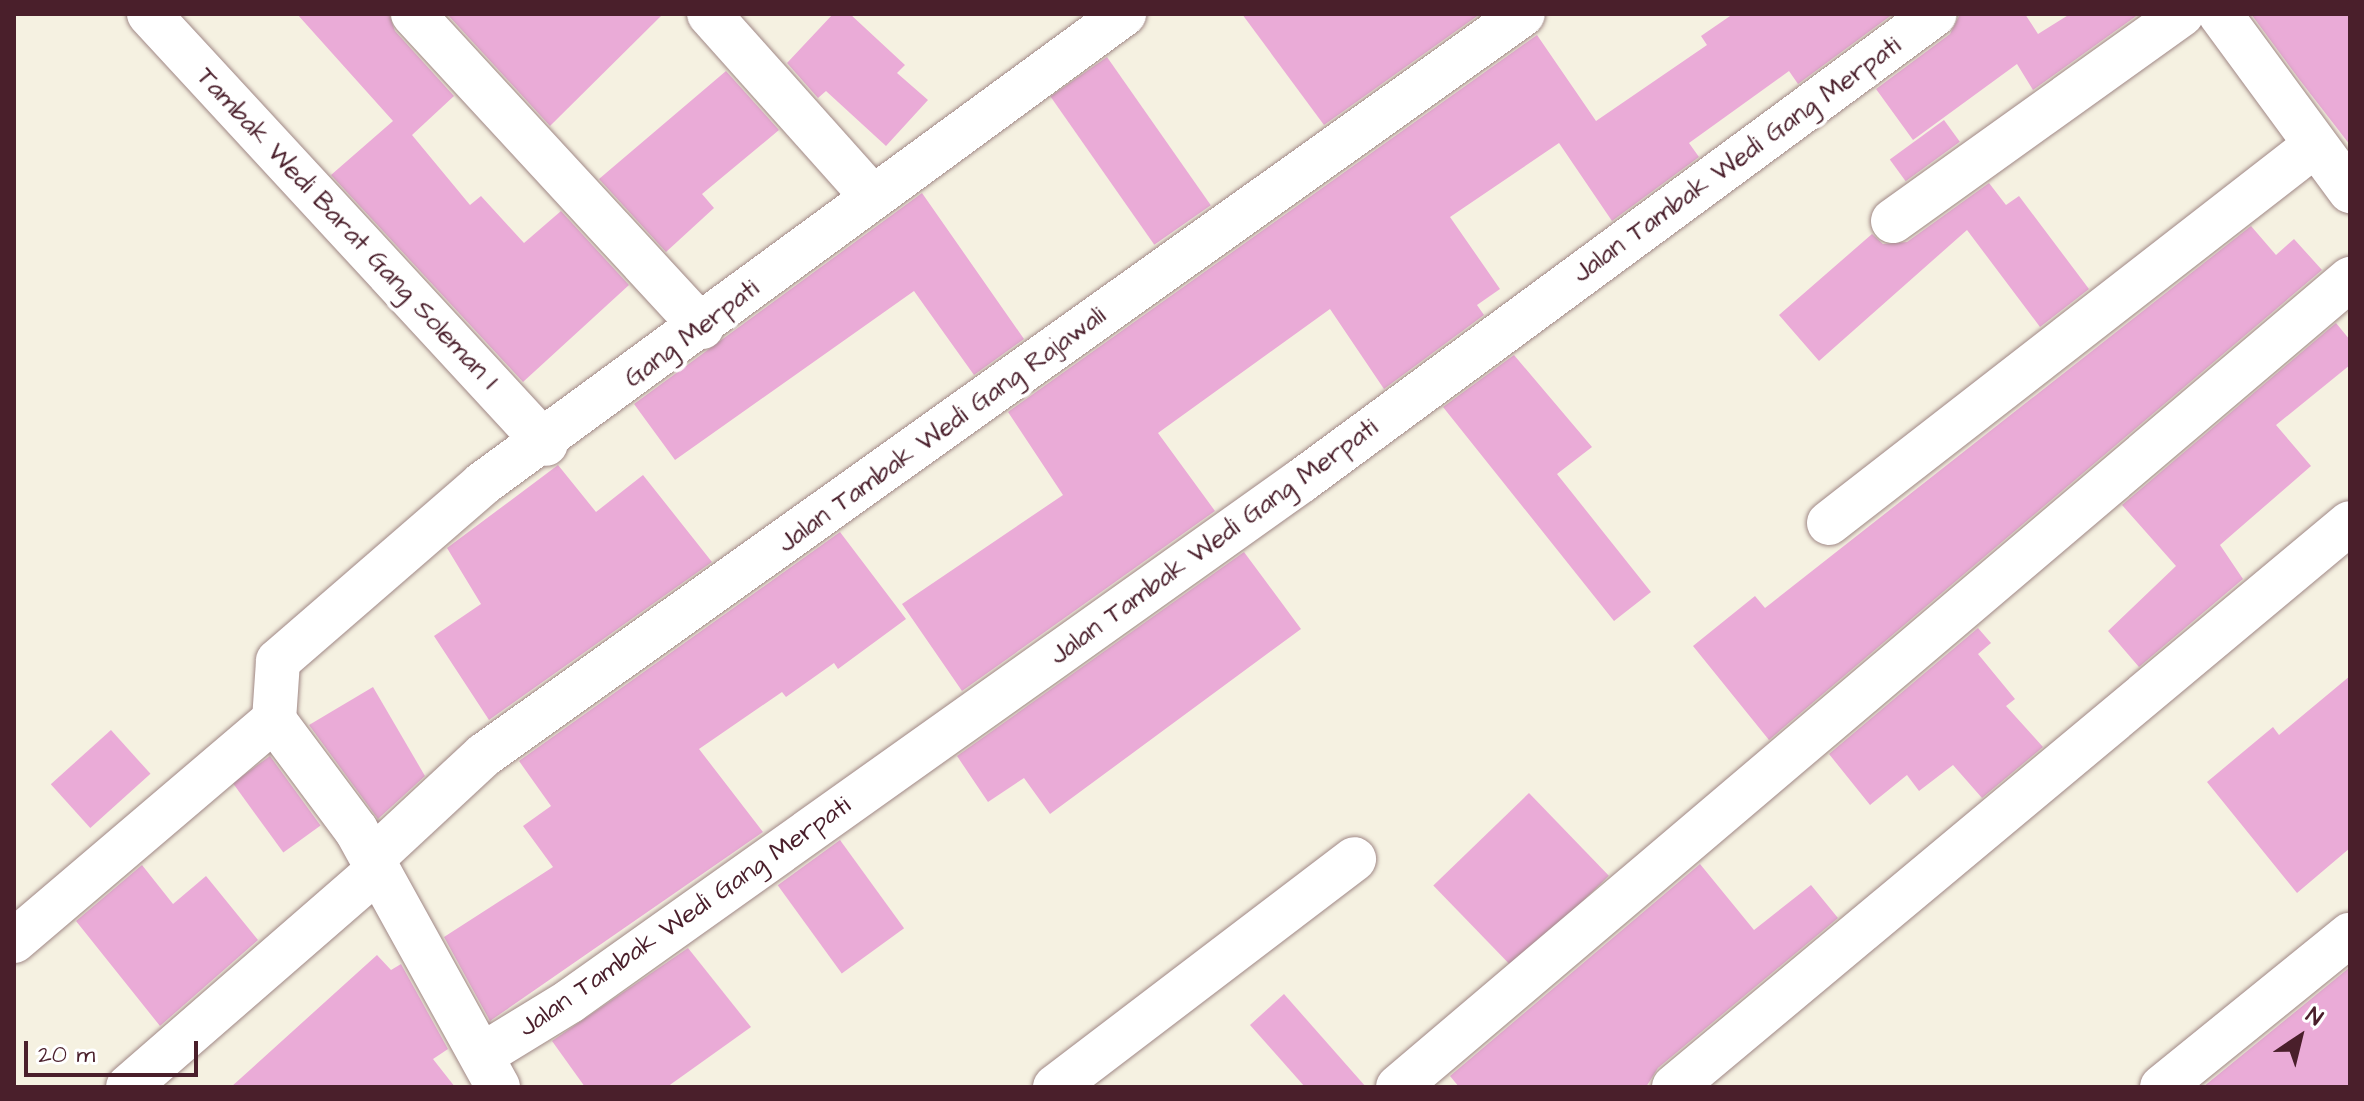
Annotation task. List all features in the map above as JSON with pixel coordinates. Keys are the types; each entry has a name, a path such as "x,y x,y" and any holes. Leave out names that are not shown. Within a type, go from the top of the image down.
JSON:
{"street":[{"name":"Tambak Wedi Barat Gang Soleman I","path":"149,14 546,444"},
{"path":"413,14 702,327"},
{"path":"709,14 872,196"},
{"name":"Gang Merpati","path":"274,720 276,668 284,650 482,484 546,444 872,196 1124,14"},
{"name":"Jalan Tambak Wedi Gang Rajawali","path":"128,1087 375,865 484,755 1523,14"},
{"name":"Jalan Tambak Wedi Gang Merpati","path":"490,1071 570,1001 1288,490 1935,14"},
{"path":"1893,221 2182,14"},
{"path":"2220,14 2350,191"},
{"path":"1829,523 2315,145"},
{"path":"1398,1087 2350,279"},
{"path":"1674,1087 2350,523"},
{"path":"14,941 274,720 375,865 490,1071"},
{"path":"1055,1087 1354,859"},
{"path":"2162,1087 2350,935"}],"building":[{"path":"297,14 389,14 395,31 454,96 412,135 470,205 481,196 524,243 561,211 629,285 523,382 331,175 393,121"},
{"path":"447,14 663,14 550,126"},
{"path":"833,14 850,14 905,65 897,73 928,100 886,146 826,91 818,98 787,63"},
{"path":"1242,14 1480,14 1324,125"},
{"path":"1733,14 1893,14 1798,84 1789,71 1689,143 1699,157 1612,221 1559,143 1450,217 1500,289 1477,305 1484,315 1384,389 1330,309 1158,433 1215,511 962,691 902,604 1063,495 1008,412 1537,35 1596,121 1707,45 1701,36"},
{"path":"1960,14 2025,14 2038,34 2070,14 2139,14 2033,90 2017,64 1913,140 1876,89 1950,34"},
{"path":"2251,14 2350,14 2350,145 2299,79"},
{"path":"1107,57 1211,205 1154,245 1050,97"},
{"path":"726,71 779,130 702,194 714,208 666,252 599,179"},
{"path":"1944,120 1960,142 1906,181 1890,159"},
{"path":"1989,183 2006,205 2019,196 2089,289 2040,327 1967,230 1819,361 1779,315 1872,234 1883,244 1907,242"},
{"path":"922,193 1024,339 974,375 914,291 675,460 634,404"},
{"path":"2251,226 2276,255 2294,239 2322,270 1769,740 1693,646 1755,596 1765,608"},
{"path":"2336,323 2350,340 2350,365 2276,425 2311,466 2220,545 2243,579 2139,667 2108,631 2176,566 2122,505"},
{"path":"1514,355 1592,447 1557,474 1651,592 1614,621 1443,407"},
{"path":"558,465 596,512 643,475 712,562 489,720 434,636 481,604 447,548"},
{"path":"840,532 906,619 838,669 834,663 786,697 782,692 699,749 763,832 490,1021 444,937 553,867 523,826 551,806 519,761"},
{"path":"1244,552 1301,629 1050,814 1024,778 988,802 957,756"},
{"path":"1978,628 1991,643 1978,654 2015,699 2006,706 2043,747 1982,798 1953,765 1919,791 1907,775 1870,805 1829,754"},
{"path":"2350,676 2350,848 2297,893 2207,782 2273,727 2279,735"},
{"path":"373,687 425,776 378,819 309,725"},
{"path":"111,730 150,774 90,828 51,784"},
{"path":"270,756 321,826 283,853 233,783"},
{"path":"1529,793 1609,876 1513,968 1433,885"},
{"path":"840,840 904,928 842,973 778,885"},
{"path":"1700,864 1754,930 1811,885 1838,918 1658,1068 1646,1087 1459,1087 1450,1076"},
{"path":"142,865 173,904 206,876 258,940 160,1026 76,921"},
{"path":"688,948 751,1027 667,1087 585,1087 552,1041"},
{"path":"377,955 391,970 401,964 448,1049 433,1059 455,1087 231,1087"},
{"path":"2350,967 2350,1087 2203,1087 2311,999"},
{"path":"1284,994 1366,1087 1305,1087 1250,1025"}]}
